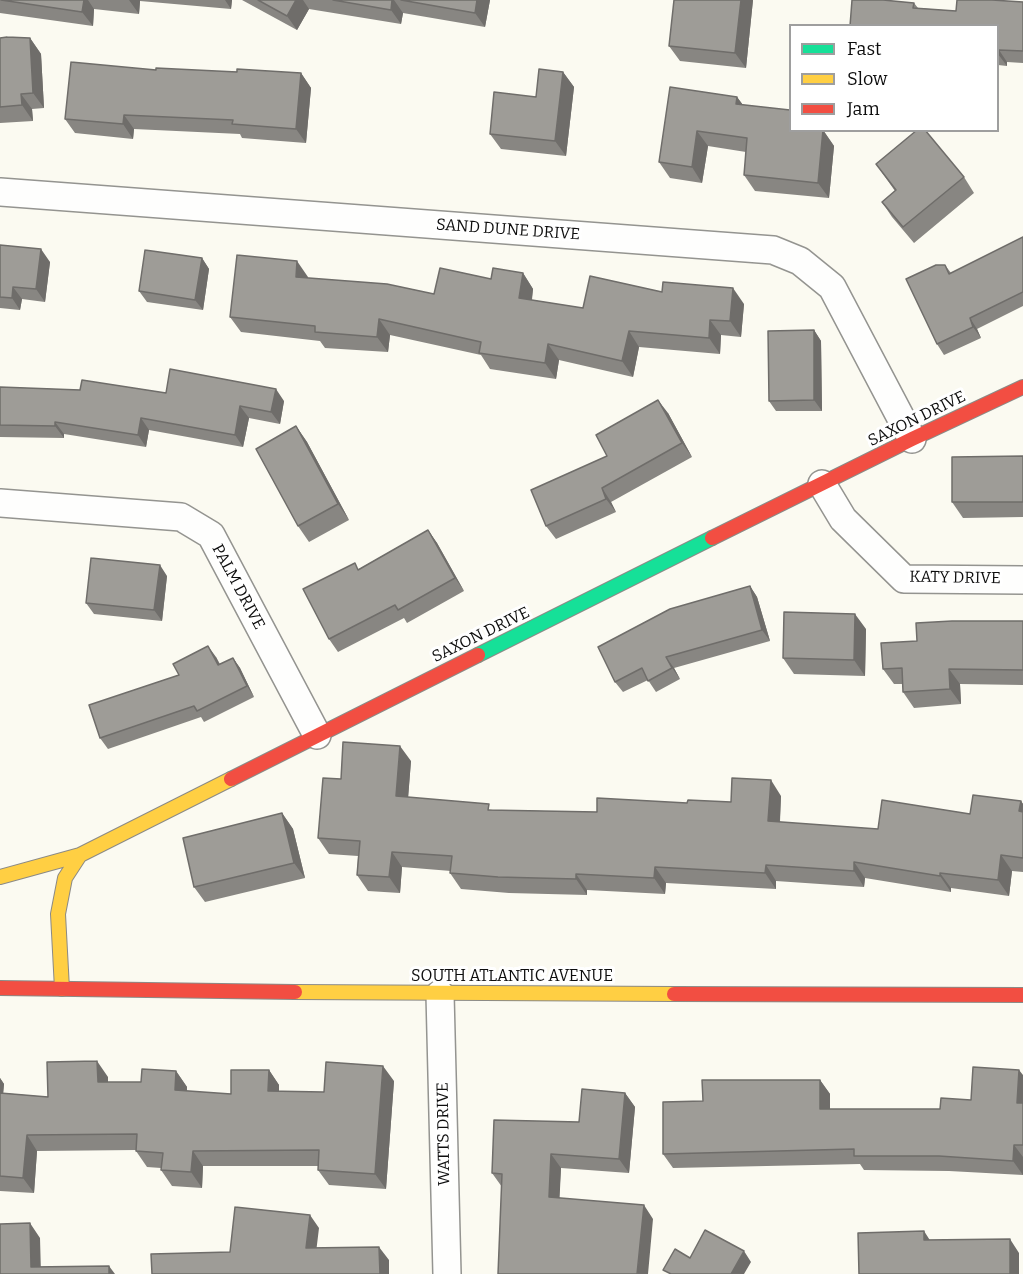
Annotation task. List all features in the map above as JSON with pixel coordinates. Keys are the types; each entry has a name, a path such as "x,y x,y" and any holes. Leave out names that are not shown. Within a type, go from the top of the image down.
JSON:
{"street":[{"name":"SAND DUNE DRIVE","path":"0,192 773,250 800,261 832,286 912,439"},
{"name":"SAXON DRIVE","path":"0,877 80,855 912,439 1023,387"},
{"name":"KATY DRIVE","path":"822,484 843,519 904,579 1023,580"},
{"name":"PALM DRIVE","path":"0,503 181,517 211,536 317,735"},
{"path":"62,989 58,914 65,878 80,855"},
{"name":"SOUTH ATLANTIC AVENUE","path":"0,988 440,994 1023,995"},
{"name":"WATTS DRIVE","path":"440,994 447,1274"}],"building":[{"path":"1,0 84,0 82,12"},
{"path":"258,0 296,0 287,16"},
{"path":"333,0 392,0 391,10"},
{"path":"401,0 477,0 475,13"},
{"path":"674,0 741,0 735,53 669,46"},
{"path":"852,0 914,3 913,8 956,11 957,0 1023,2 1023,51 999,50 999,24 850,24"},
{"path":"0,38 30,38 33,93 21,94 22,105 0,107"},
{"path":"71,62 156,70 156,68 237,72 237,69 301,73 296,129 232,124 233,120 124,115 123,124 65,119"},
{"path":"539,69 563,72 555,141 490,134 494,92 536,97"},
{"path":"670,87 737,97 736,104 789,110 789,132 823,132 818,183 744,175 747,138 697,131 692,167 659,162"},
{"path":"915,132 927,132 964,177 903,227 882,202 896,190 876,164"},
{"path":"1023,237 1023,292 970,318 973,327 937,344 906,279 936,265 945,265 949,274"},
{"path":"0,245 41,249 36,289 13,287 12,298 0,297"},
{"path":"145,250 202,258 195,300 139,291"},
{"path":"237,255 297,261 296,277 387,284 434,294 440,268 491,279 493,268 523,273 519,298 583,308 590,276 662,292 663,282 733,288 730,321 710,320 709,338 629,331 622,361 548,344 545,363 479,353 481,342 379,319 377,337 315,332 315,326 230,317"},
{"path":"814,330 814,400 769,401 768,331"},
{"path":"170,369 276,389 271,412 240,406 235,435 141,418 138,435 55,422 55,426 0,425 0,387 80,390 82,380 166,393"},
{"path":"658,400 682,443 602,488 606,499 546,526 531,490 607,456 596,435"},
{"path":"296,426 338,504 298,526 256,449"},
{"path":"1023,456 1023,502 952,502 952,457"},
{"path":"428,530 455,578 398,610 395,605 329,639 303,589 355,563 358,570"},
{"path":"91,558 160,565 154,610 86,603"},
{"path":"750,586 762,630 666,657 672,668 648,681 642,668 615,682 598,647 670,609"},
{"path":"784,612 855,614 854,660 783,658"},
{"path":"1023,621 1023,670 949,669 950,689 903,692 902,668 883,669 881,643 917,641 916,623"},
{"path":"208,646 218,665 233,658 247,686 197,711 194,706 100,738 89,705 179,675 173,664"},
{"path":"343,742 400,746 396,796 489,804 488,810 597,812 597,798 687,803 688,800 731,802 732,778 771,780 768,821 878,829 882,800 970,814 973,795 1021,801 1019,811 1023,812 1023,858 1001,855 998,880 940,873 940,876 854,862 854,871 766,865 765,873 655,867 654,878 576,874 576,879 450,873 452,856 392,852 389,877 357,875 360,841 318,838 323,778 341,779"},
{"path":"282,813 294,863 194,887 183,838"},
{"path":"97,1061 98,1082 141,1082 142,1069 176,1071 175,1090 231,1094 231,1070 269,1070 268,1091 324,1092 326,1062 383,1066 375,1174 318,1170 319,1150 193,1151 191,1172 161,1170 163,1153 136,1151 137,1134 27,1135 23,1178 0,1176 0,1093 48,1097 47,1062"},
{"path":"973,1067 1019,1070 1017,1103 1023,1103 1023,1145 1014,1145 1013,1161 939,1156 854,1156 854,1149 663,1154 663,1102 703,1101 702,1080 820,1080 820,1109 940,1109 941,1098 971,1100"},
{"path":"582,1089 625,1093 619,1159 551,1154 549,1197 644,1205 637,1274 498,1274 502,1174 492,1173 494,1120 579,1122"},
{"path":"235,1207 310,1215 306,1248 379,1247 380,1274 152,1274 151,1254 230,1252"},
{"path":"30,1223 31,1267 109,1266 109,1274 0,1274 0,1224"},
{"path":"705,1230 744,1251 731,1274 671,1274 663,1270 675,1249 690,1258"},
{"path":"924,1231 924,1240 1010,1239 1010,1274 859,1274 858,1233"}],"traffic: fast":[{"path":"478,655 712,538"}],"traffic: slow":[{"path":"62,989 58,914 65,878 80,855 231,779"},
{"path":"0,877 80,855"},
{"path":"295,992 674,994"}],"traffic: jam":[{"path":"712,538 1023,387"},
{"path":"231,779 478,655"},
{"path":"0,988 295,992"},
{"path":"674,994 1023,995"}]}
